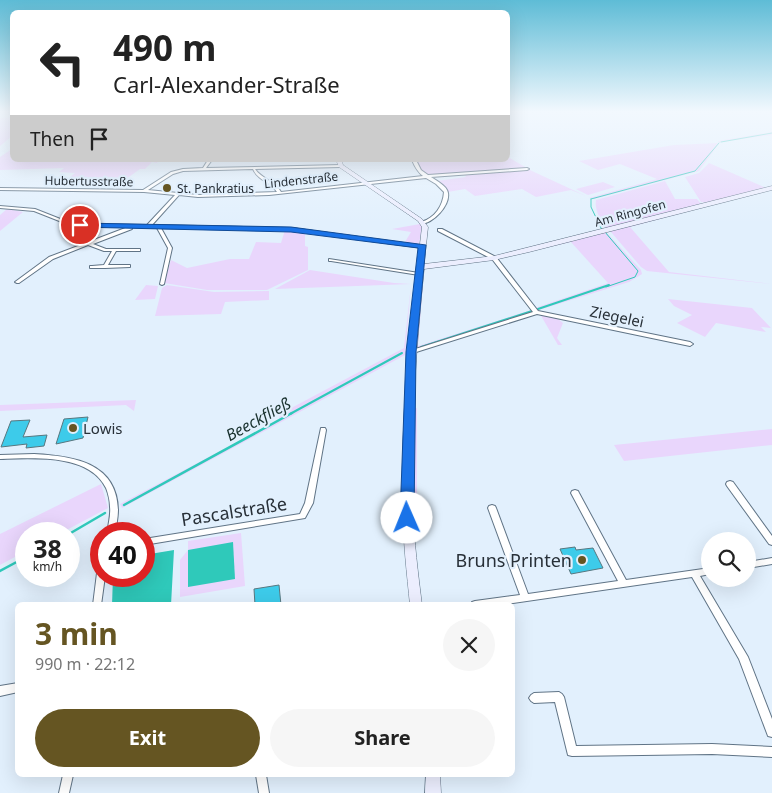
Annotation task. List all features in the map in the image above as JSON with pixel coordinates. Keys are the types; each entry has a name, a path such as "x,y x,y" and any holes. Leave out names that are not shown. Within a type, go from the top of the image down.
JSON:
{"street":[{"path":"204,169 209,162"},
{"path":"302,162 304,169"},
{"path":"414,162 416,168 426,177 444,188 446,196 435,217 423,223"},
{"path":"144,191 172,173 204,169 304,169 341,163 366,184 423,223 425,227 411,352 406,505 410,564 416,602"},
{"path":"254,170 256,174 275,183 280,193"},
{"name":"Lindenstraße","path":"178,194 198,196 280,193 426,177 527,170"},
{"name":"Am Ringofen","path":"420,270 494,258 772,188"},
{"name":"Hubertusstraße","path":"0,189 144,191 178,194"},
{"path":"149,226 178,194"},
{"path":"0,207 35,210 72,225 291,229 423,246"},
{"path":"17,282 51,258 133,226"},
{"path":"158,226 170,248 162,284"},
{"path":"440,230 494,258 533,309 538,312"},
{"path":"89,244 101,249 138,250"},
{"path":"106,267 115,250"},
{"path":"332,260 420,270"},
{"path":"92,267 128,266"},
{"path":"411,352 538,312"},
{"name":"Ziegelei","path":"538,312 690,344"},
{"name":"Pascalstraße","path":"155,540 302,516 309,504 323,430"},
{"path":"0,458 50,456 75,460 90,467 110,487 114,506 112,522"},
{"path":"730,484 772,542"},
{"path":"575,493 622,584"},
{"path":"492,508 525,597"},
{"path":"756,564 772,561"},
{"path":"494,602 701,573"},
{"path":"695,574 743,657 772,732"},
{"path":"97,602 99,587"},
{"path":"0,691 15,688"},
{"path":"534,698 559,697 572,751 712,749 772,752"},
{"path":"64,793 68,777"},
{"path":"261,777 264,793"},
{"path":"433,777 433,793"}],"shaded area":[{"path":"650,149 715,149 699,171 594,199 589,198 657,179 620,164 598,170 579,161"},
{"path":"10,150 10,162 152,162 145,169 140,169 126,179 69,178 75,173 59,172 64,168 0,170 0,157"},
{"path":"510,158 532,171 586,196 571,190 536,197 522,189 475,196 465,189 448,192 437,181 466,177 464,174 510,170 428,176 420,171 417,162 510,162"},
{"path":"709,163 766,188 707,203 701,202 685,177 699,173"},
{"path":"665,181 675,199 697,199 701,204 607,229 600,219 596,200"},
{"path":"603,182 615,187 588,195 576,189"},
{"path":"715,204 630,227 669,272 772,284 647,271 641,267 611,232 611,231"},
{"path":"7,209 23,212 0,231 0,215"},
{"path":"420,224 422,227 419,244 405,242 411,232 392,229"},
{"path":"285,230 305,232 305,246 308,247 308,270 267,290 207,290 164,283 171,260 187,268 230,259 249,259 256,242 281,243"},
{"path":"606,232 641,270 642,274 629,282 539,310 535,308 608,283 571,242 528,252"},
{"path":"310,270 394,283 411,284 275,289"},
{"path":"421,284 423,284 418,346 531,310 533,312 416,350"},
{"path":"146,285 158,286 155,299 135,300"},
{"path":"167,285 214,292 269,291 269,300 225,302 221,314 155,316 162,288"},
{"path":"411,285 405,355 122,508 120,504 271,424 279,419 280,414 404,348"},
{"path":"668,299 752,308 771,328 761,327 766,332 716,323 705,337 677,323 692,315 674,306"},
{"path":"540,314 556,317 563,323 557,338 562,345 558,345"},
{"path":"136,400 134,411 126,405 0,411 0,405"},
{"path":"417,408 417,494 411,494 413,409"},
{"path":"772,429 772,445 624,461 614,445"},
{"path":"101,484 108,508 80,523 24,522"},
{"path":"15,527 15,557 0,565 0,534"},
{"path":"241,533 245,586 180,597 180,560 188,550 188,541"},
{"path":"233,542 235,579 188,587 188,550"},
{"path":"174,550 171,602 112,602 113,587 155,587 155,553"}],"building":[{"name":"Lowis","path":"88,417 83,438 56,444 64,419"},
{"path":"30,420 23,437 47,435 44,446 26,448 27,444 1,447 11,421"},
{"name":"Bruns Printen","path":"575,547 576,550 593,548 603,568 571,574 560,549"},
{"path":"279,585 281,602 255,602 254,589"}],"waterway":[{"name":"Beeckfließ","path":"602,230 591,207 591,199 695,171 714,149"},
{"name":"Beeckfließ","path":"605,232 638,271 635,277 606,287"},
{"name":"Beeckfließ","path":"538,309 609,285"},
{"name":"Beeckfließ","path":"421,347 532,311"},
{"name":"Beeckfließ","path":"290,414 402,353"},
{"name":"Beeckfließ","path":"124,505 292,413"},
{"name":"Beeckfließ","path":"80,528 105,513"},
{"name":"Beeckfließ","path":"0,571 15,563"}],"place":[{"name":"St. Pankratius","path":"167,188"},
{"name":"Lowis","path":"73,428"},
{"name":"Bruns Printen","path":"582,560"}],"route":[{"path":"80,225 291,229 423,246 411,352 408,408 407,518"}]}
